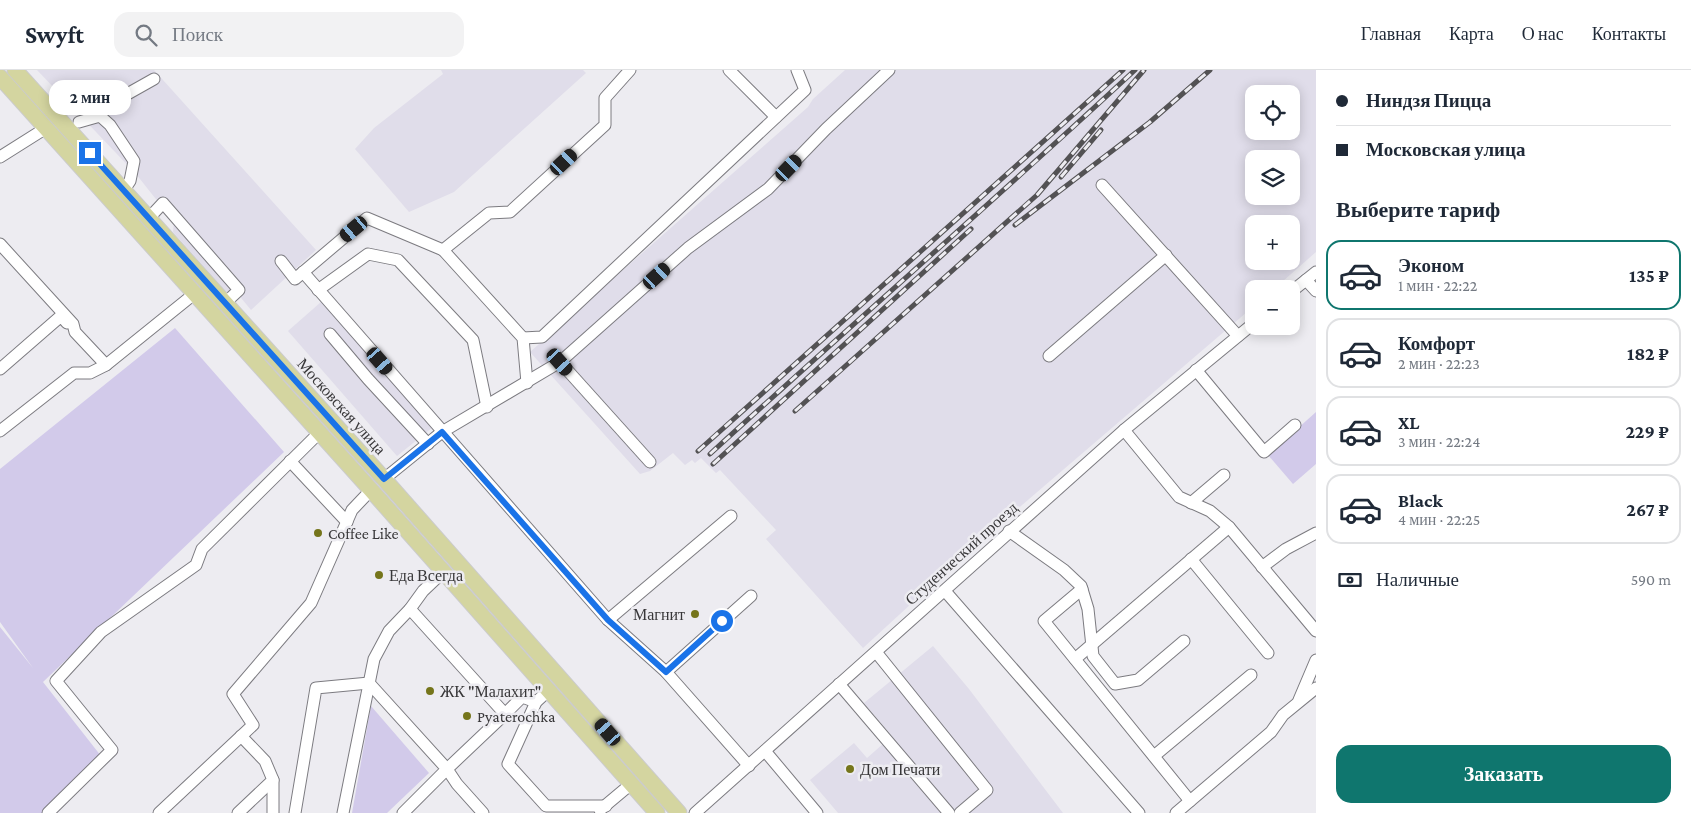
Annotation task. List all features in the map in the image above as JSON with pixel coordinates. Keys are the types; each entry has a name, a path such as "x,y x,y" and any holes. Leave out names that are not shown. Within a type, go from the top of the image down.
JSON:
{"main road":[{"name":"Московская улица","path":"15,70 73,125 124,190 384,479 679,813"},
{"path":"0,77 371,490 657,813"}],"street":[{"path":"443,250 490,212 510,212 604,125 605,98 630,70"},
{"path":"729,70 776,117"},
{"path":"523,338 542,336 805,90 797,70"},
{"path":"384,479 442,432 488,407 560,362 684,251 768,189 826,129 889,70"},
{"path":"73,125 154,79"},
{"path":"73,125 100,116 125,146 134,161 130,181 124,190"},
{"path":"0,157 46,128"},
{"path":"1102,185 1238,336"},
{"path":"149,218 164,204 239,290 226,303"},
{"path":"281,261 295,279 366,218 443,250 523,338 527,383"},
{"path":"0,244 73,324 75,332"},
{"path":"318,290 368,254 398,260 473,340 488,407"},
{"path":"1049,356 1166,255"},
{"path":"303,272 608,620 666,672 749,766"},
{"path":"1300,285 1316,272"},
{"path":"1306,280 1316,291"},
{"path":"0,431 74,373 90,374 106,365 194,294"},
{"path":"0,369 61,316 106,365"},
{"name":"Студенческий проезд","path":"695,813 1124,430 1245,330"},
{"path":"330,334 368,379 428,444"},
{"path":"560,362 650,462"},
{"path":"1196,370 1264,452 1295,424"},
{"path":"1124,430 1179,497 1210,511 1229,526 1316,631"},
{"path":"48,813 112,750 56,681 101,632 196,565 202,549 319,433"},
{"path":"290,461 347,522"},
{"path":"1191,503 1224,475"},
{"path":"159,813 253,725 233,694 311,603 352,510 371,490"},
{"path":"608,620 731,516"},
{"path":"1075,659 1229,526"},
{"path":"1009,531 1064,570 1082,589 1088,610 1091,645 1094,656 1115,684 1138,680 1184,641"},
{"path":"1262,566 1286,549 1316,533"},
{"path":"1191,559 1268,653"},
{"path":"343,813 374,659 389,630 410,609 423,591 443,572"},
{"path":"1082,589 1044,621 1190,801"},
{"path":"945,591 1138,813"},
{"path":"666,672 751,596"},
{"path":"410,609 505,714"},
{"path":"876,652 987,790 960,813"},
{"path":"1298,704 1316,660"},
{"path":"1154,756 1251,675"},
{"path":"369,683 447,769 457,784 483,813"},
{"path":"295,813 316,688 369,683"},
{"path":"839,684 949,813"},
{"path":"1176,813 1271,732 1283,715 1316,688"},
{"path":"548,690 536,702 508,764 546,806 602,809 631,784"},
{"path":"403,813 522,697 536,702"},
{"path":"241,736 265,761 273,780 273,813"},
{"path":"765,751 817,813"},
{"path":"238,813 273,780"}],"shaded area":[{"path":"37,70 154,70 316,250 251,310 237,293 231,297 173,232 174,222 136,174"},
{"path":"441,70 583,70 586,73 454,192 409,212 355,149 374,128 443,74"},
{"path":"845,70 1316,70 1316,252 1300,266 1300,215 1245,215 1245,270 1296,270 1284,280 1245,280 1245,314 972,548 863,648 766,539 776,530 720,470 716,473 701,458 695,463 692,460 685,465 673,453 650,471 640,474 530,352 808,107 813,99"},
{"path":"321,302 433,427 397,456 288,331"},
{"path":"175,328 284,452 43,682 101,756 43,813 0,813 0,627 33,668 0,622 0,469"},
{"path":"1316,412 1316,464 1293,484 1268,455"},
{"path":"933,646 969,689 1063,813 838,813 810,780 854,743 867,758 892,736 864,703"},
{"path":"371,706 429,773 387,813 352,813"}],"railway":[{"path":"698,451 1123,70"},
{"path":"710,454 1135,70"},
{"path":"795,411 1037,195 1144,70"},
{"path":"1015,225 1150,122 1210,70"},
{"path":"1061,177 1101,130"},
{"path":"713,464 971,229"}],"place":[{"name":"Coffee Like","path":"318,533"},
{"name":"Еда Всегда","path":"379,575"},
{"name":"Магнит","path":"695,614"},
{"name":"ЖК \"Малахит\"","path":"430,691"},
{"name":"Pyaterochka","path":"467,716"},
{"name":"Дом Печати","path":"850,769"}],"route":[{"path":"90,153 384,479 442,432 608,620 666,672 722,621"}]}
